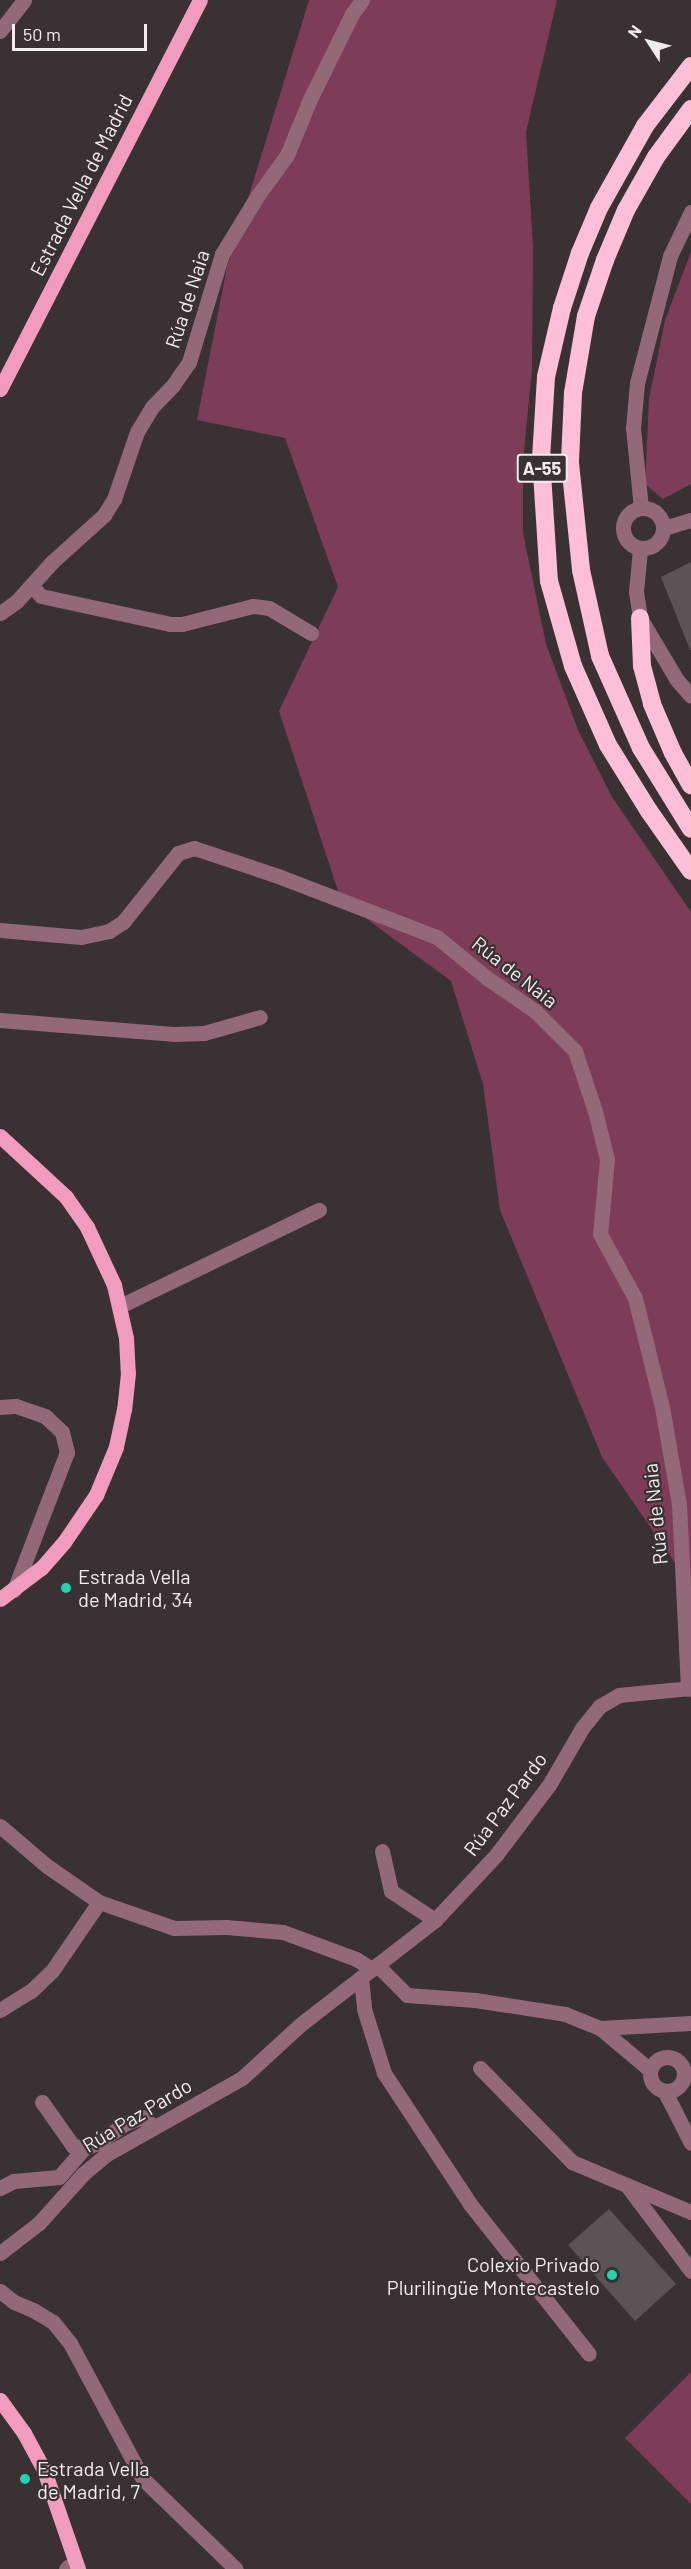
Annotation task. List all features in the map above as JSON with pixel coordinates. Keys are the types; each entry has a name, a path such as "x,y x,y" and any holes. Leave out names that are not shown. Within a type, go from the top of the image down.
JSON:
{"highway":[{"name":"A-55","path":"691,66 645,126 599,208 580,253 562,309 546,377 541,458 549,581 573,666 608,745 649,811 691,871"},
{"name":"A-55","path":"691,109 656,157 626,210 605,260 586,316 580,349 573,393 570,463 581,570 600,656 641,748 691,830"},
{"path":"640,618 642,666 652,704 673,753 691,785"}],"main road":[{"name":"Estrada Vella de Madrid","path":"0,389 200,0"},
{"path":"0,1136 66,1197 87,1227 104,1259 120,1306 126,1338 128,1373 124,1409 116,1447 102,1483 85,1515 41,1568 0,1599"},
{"path":"0,2400 24,2433 44,2470 70,2548 70,2568"}],"street":[{"path":"0,30 24,0"},
{"name":"Rúa de Naia","path":"0,613 16,602 52,562 104,515 114,499 136,432 152,407 173,385 189,362 222,254 258,195 287,155 315,88 352,14 362,0"},
{"path":"641,508 633,428 637,383 670,256 691,212"},
{"path":"641,508 649,508 657,513 663,520 664,528 660,540 651,547 640,549 630,545 623,537 622,529 625,519 632,511 641,508"},
{"path":"664,528 691,520"},
{"path":"640,549 636,592 640,618 677,680 691,696"},
{"path":"32,586 41,596 170,624 182,624 253,606 269,608 311,633"},
{"name":"Rúa de Naia","path":"0,930 81,937 109,931 123,922 178,853 194,848 278,876 437,937 487,978 535,1011 574,1051 595,1111 607,1159 601,1197 600,1234 635,1298 662,1407 674,1472 679,1504 690,1688"},
{"path":"0,1020 185,1034 204,1033 260,1017"},
{"path":"120,1306 319,1210"},
{"path":"0,1407 16,1406 45,1416 62,1432 67,1452 14,1590"},
{"name":"Rúa Paz Pardo","path":"0,2253 39,2223 91,2167 107,2154 242,2078 301,2024 435,1920 496,1855 549,1785 582,1728 600,1706 619,1695 690,1688"},
{"path":"0,1827 47,1866 99,1902 174,1928 225,1927 283,1932 356,1959 407,1995 475,2000 565,2014 600,2028 650,2070"},
{"path":"382,1851 391,1891 435,1920"},
{"path":"0,2010 31,1991 52,1971 99,1902"},
{"path":"370,1971 364,2009 384,2073 470,2204 589,2354"},
{"path":"600,2028 691,2023"},
{"path":"664,2057 674,2058 681,2064 684,2074 682,2083 675,2090 665,2092 656,2088 650,2080 650,2070 655,2061 664,2057"},
{"path":"480,2068 572,2162 691,2212"},
{"path":"665,2092 691,2143"},
{"path":"42,2102 68,2141 74,2146 84,2148"},
{"path":"0,2188 14,2181 59,2177 84,2148 98,2143 124,2124 142,2116 155,2127"},
{"path":"627,2187 691,2271"},
{"path":"0,2291 14,2302 53,2322 70,2343 143,2479 236,2569"}],"shaded area":[{"path":"309,0 557,0 526,132 533,247 532,370 523,461 523,533 546,644 578,730 612,797 691,912 691,1586 602,1457 500,1210 483,1084 451,981 341,900 279,711 338,587 285,438 197,420 227,267"},
{"path":"691,252 691,484 663,499 645,484 649,399 665,320"},
{"path":"691,2372 691,2504 625,2438"}],"building":[{"path":"691,562 691,650 690,650 661,577"},
{"path":"609,2209 676,2284 635,2321 568,2245"}],"place":[{"name":"Estrada Vella de Madrid, 34","path":"66,1588"},
{"name":"Colexio Privado Plurilingüe Montecastelo","path":"612,2275"},
{"name":"Estrada Vella de Madrid, 7","path":"25,2479"}]}
